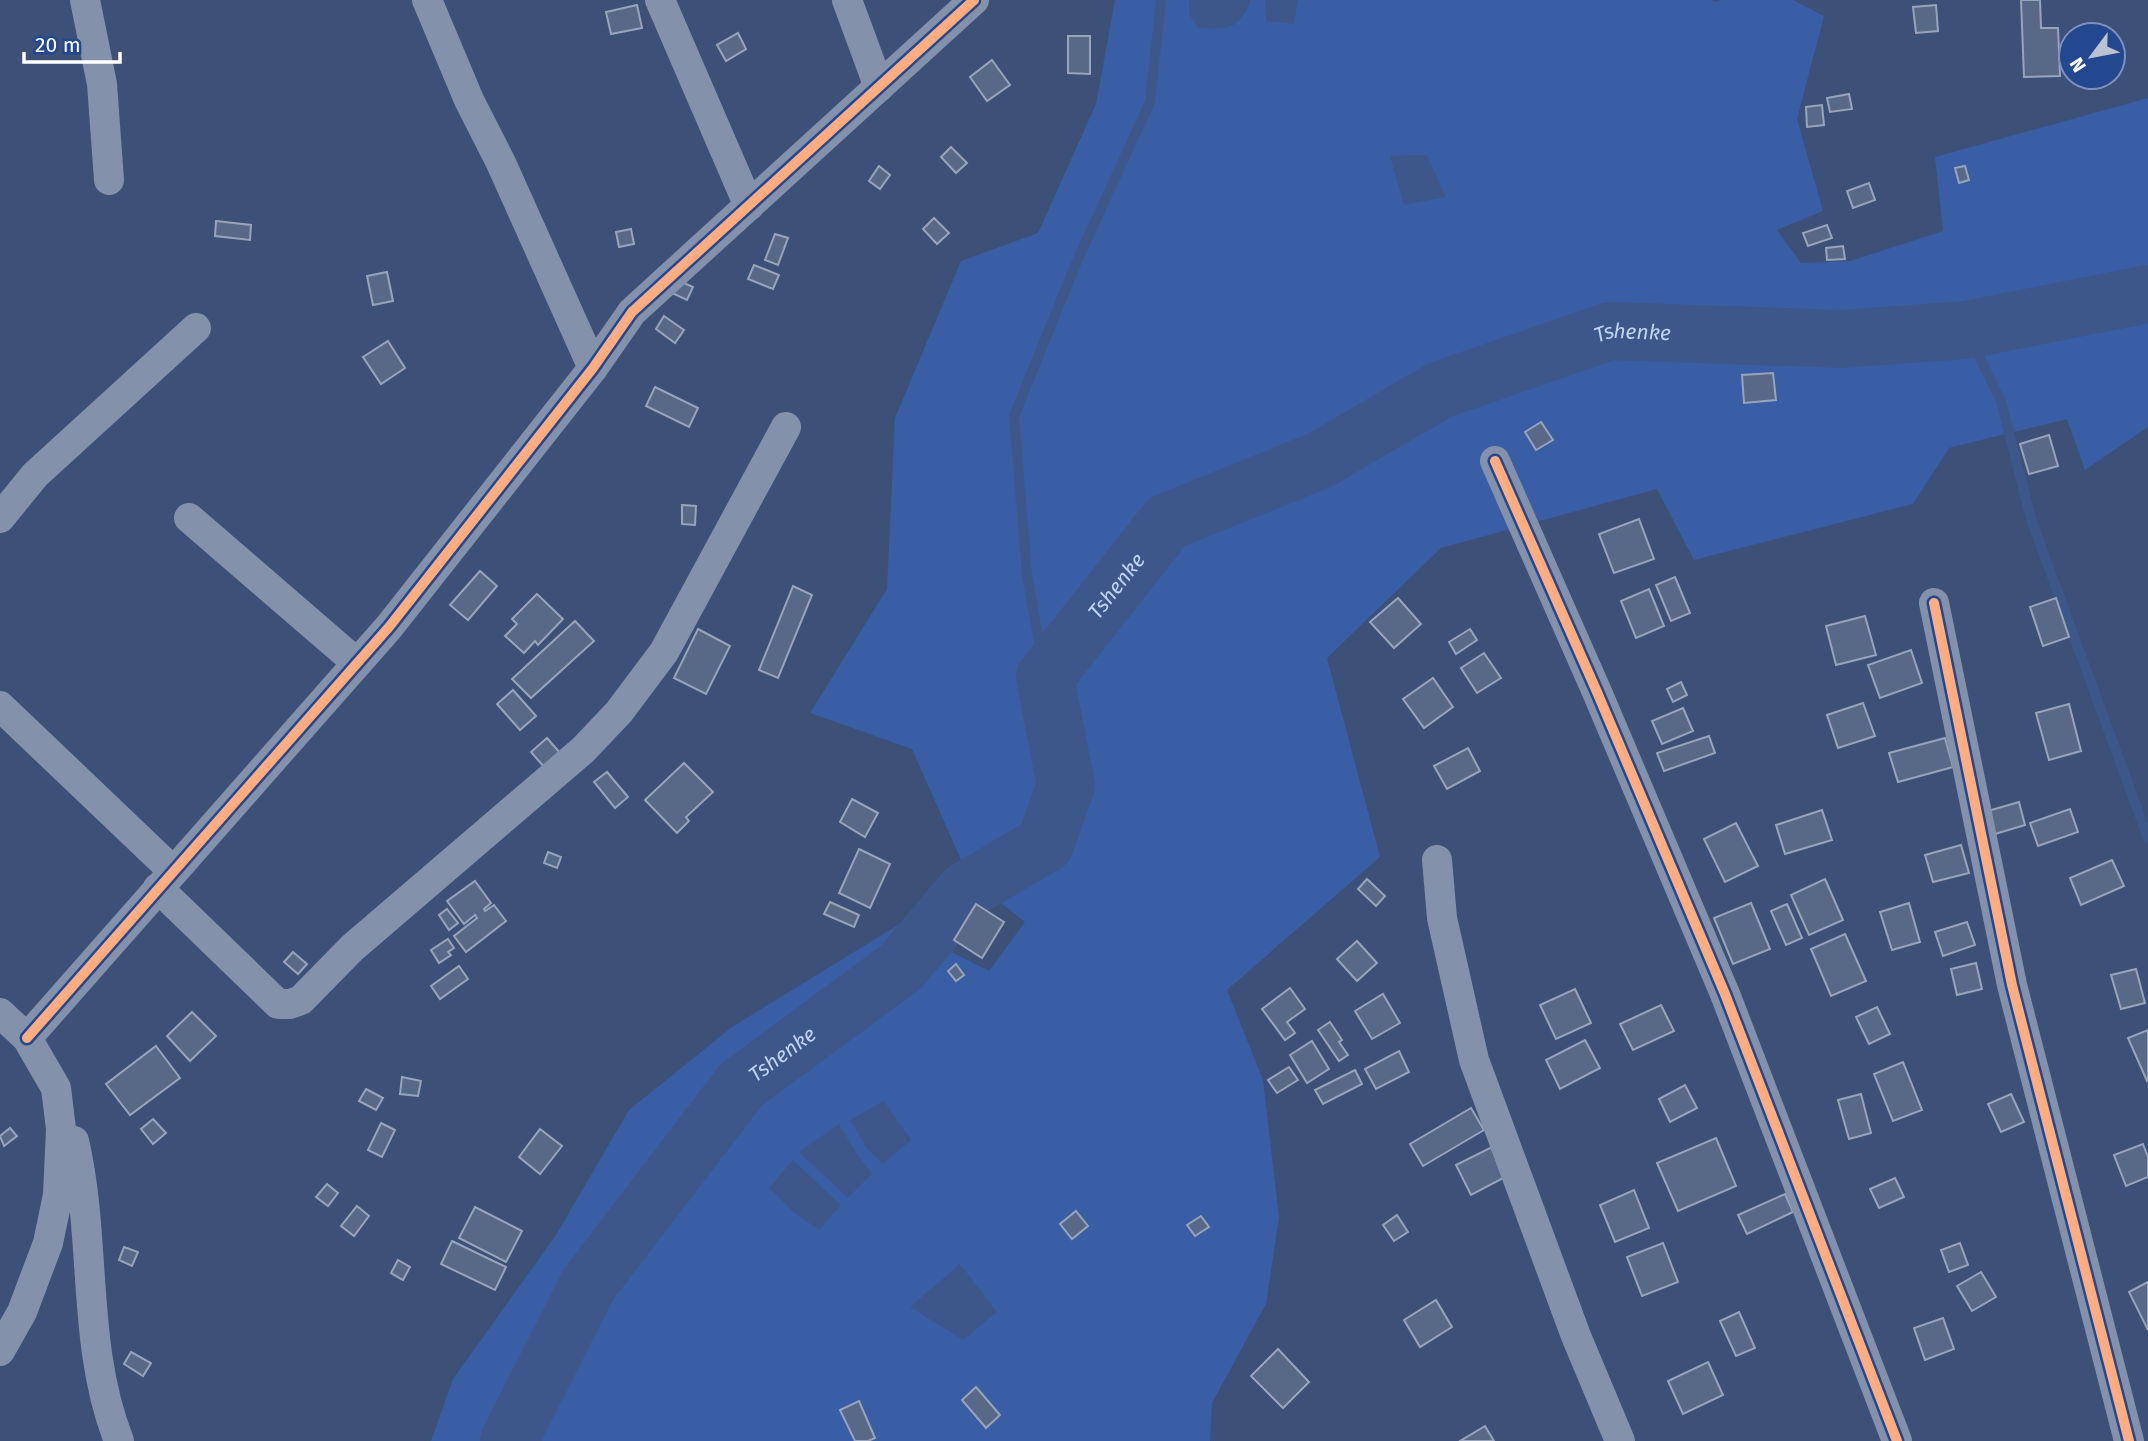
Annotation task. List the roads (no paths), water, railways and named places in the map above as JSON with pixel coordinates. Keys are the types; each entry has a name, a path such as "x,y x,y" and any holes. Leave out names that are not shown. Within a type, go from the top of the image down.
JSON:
{"street":[{"path":"85,0 102,84 109,180"},
{"path":"427,0 469,100 501,163 593,368"},
{"path":"660,0 748,206"},
{"path":"847,0 879,87"},
{"path":"27,1038 389,627 593,368 632,312 974,0"},
{"path":"0,518 35,475 196,328"},
{"path":"0,706 166,880 278,1004 301,1000 362,940 583,750 619,712 671,641 786,427"},
{"path":"1494,461 1597,692 1725,994 1897,1441"},
{"path":"189,518 357,663"},
{"path":"1934,603 2012,985 2129,1441"},
{"path":"1437,860 1442,918 1474,1060 1576,1336 1620,1441"},
{"path":"0,1013 27,1038 56,1088 69,1121 76,1149 83,1204 92,1312 107,1398 120,1441"},
{"path":"0,1350 26,1300 48,1243 58,1195 61,1129 56,1088"}],"waterway":[{"path":"1045,677 1027,575 1014,416 1077,261 1150,102 1161,0"},
{"name":"Tshenke","path":"509,1441 588,1285 741,1085 901,967 965,891 1045,844 1066,785 1045,677 1167,522 1320,460 1440,390 1610,331 1841,339 1966,330 2148,294"},
{"path":"1966,330 2001,401 2031,519 2148,838"}]}
